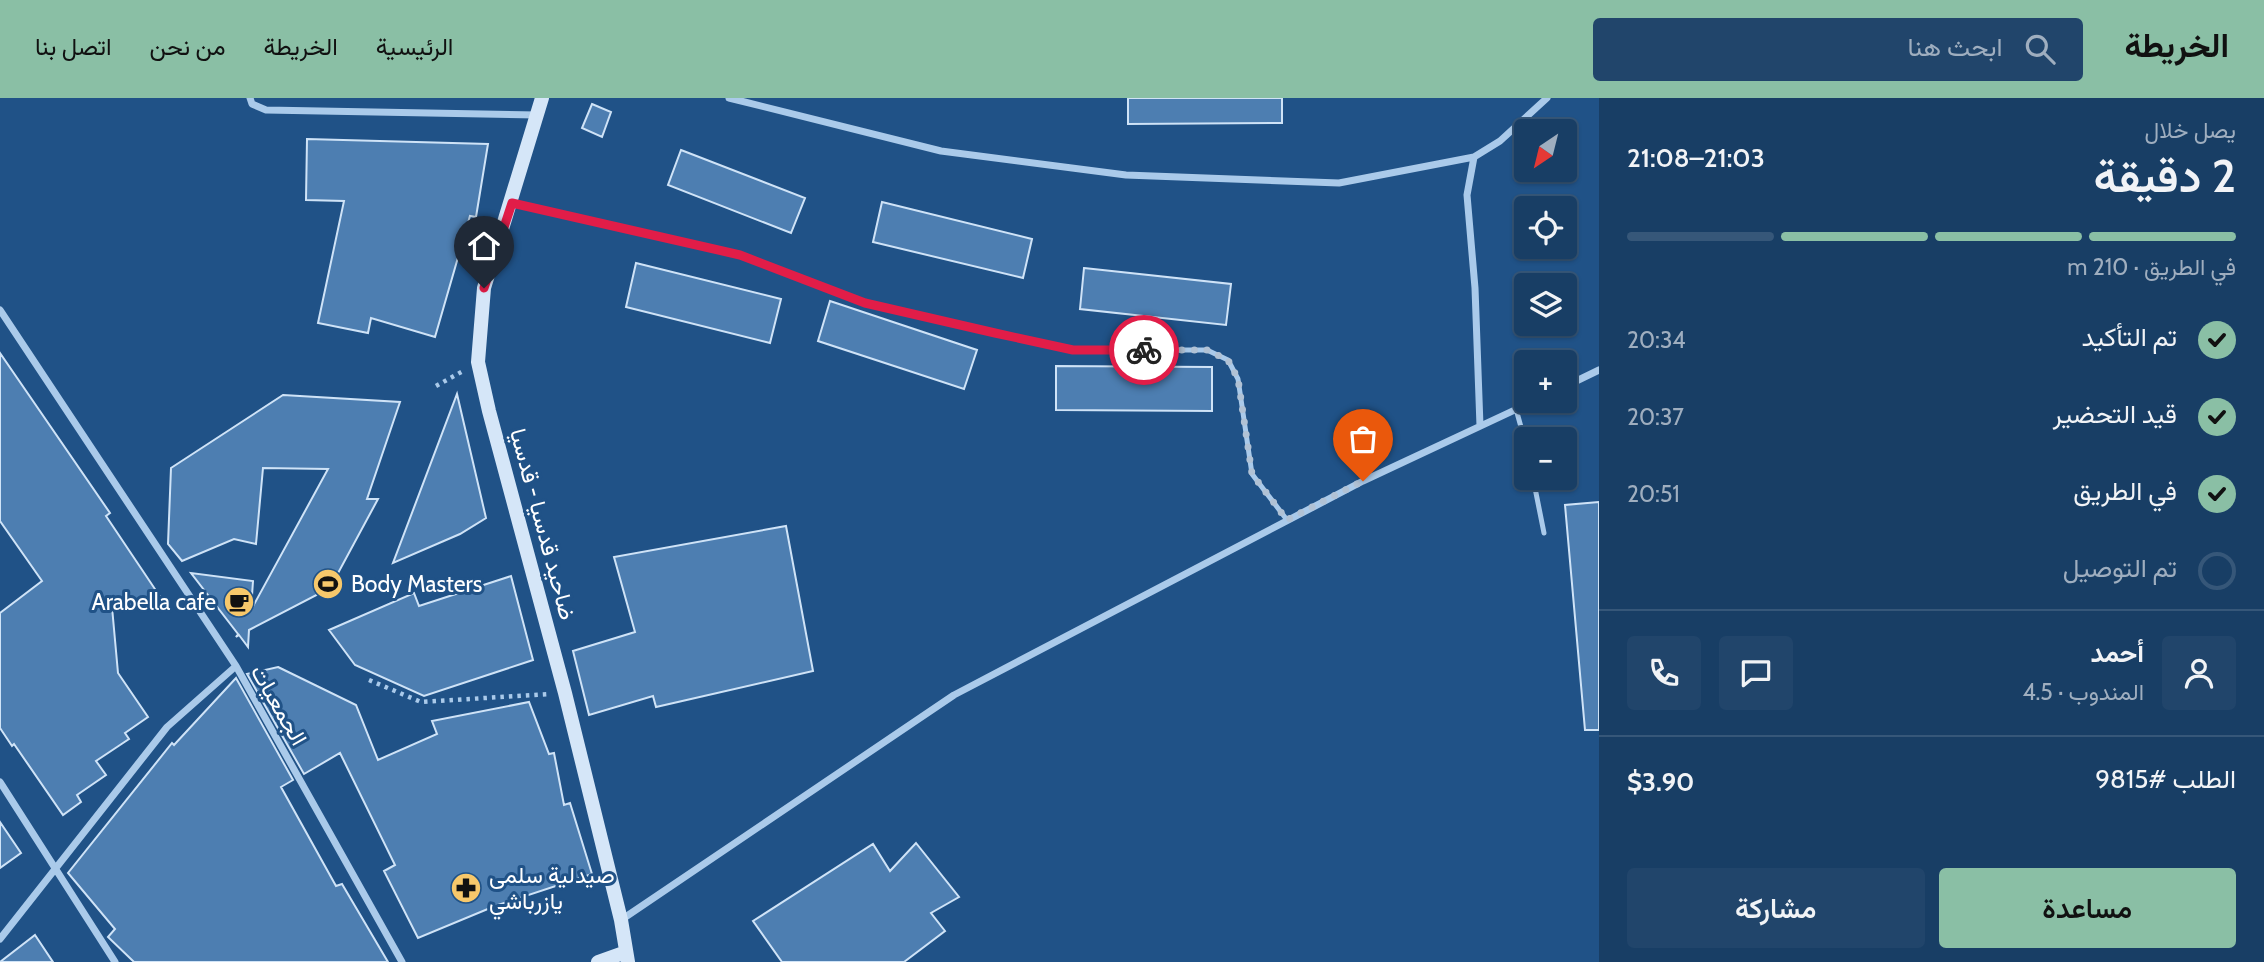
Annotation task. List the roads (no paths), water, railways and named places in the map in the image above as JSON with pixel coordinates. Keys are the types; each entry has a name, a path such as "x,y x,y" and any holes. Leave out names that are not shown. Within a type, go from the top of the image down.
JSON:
{"main road":[{"name":"ضاحيد قدسيا - قدسيا","path":"542,98 484,288 478,362 565,693 621,920 627,957"},
{"path":"598,962 627,957"}],"street":[{"path":"250,98 252,104 266,110 537,115"},
{"path":"729,98 941,151 1126,175 1339,183 1474,157 1500,141 1547,98"},
{"path":"1474,157 1467,195 1475,288 1480,426"},
{"path":"0,310 236,666"},
{"path":"1577,381 1599,370"},
{"path":"621,920 954,695 1363,481 1514,410"},
{"name":"الجمعيات","path":"0,939 167,727 236,666 402,962"},
{"path":"0,782 115,962"}],"lane":[{"path":"512,203 740,255 865,303 1073,350 1207,350 1228,360 1238,379 1252,474 1287,520"},
{"path":"1535,490 1544,533"}],"place":[{"name":"Body Masters","path":"328,584"},
{"name":"Arabella cafe","path":"239,602"},
{"name":"صيدلية سلمى يازرباشي","path":"466,888"}]}
